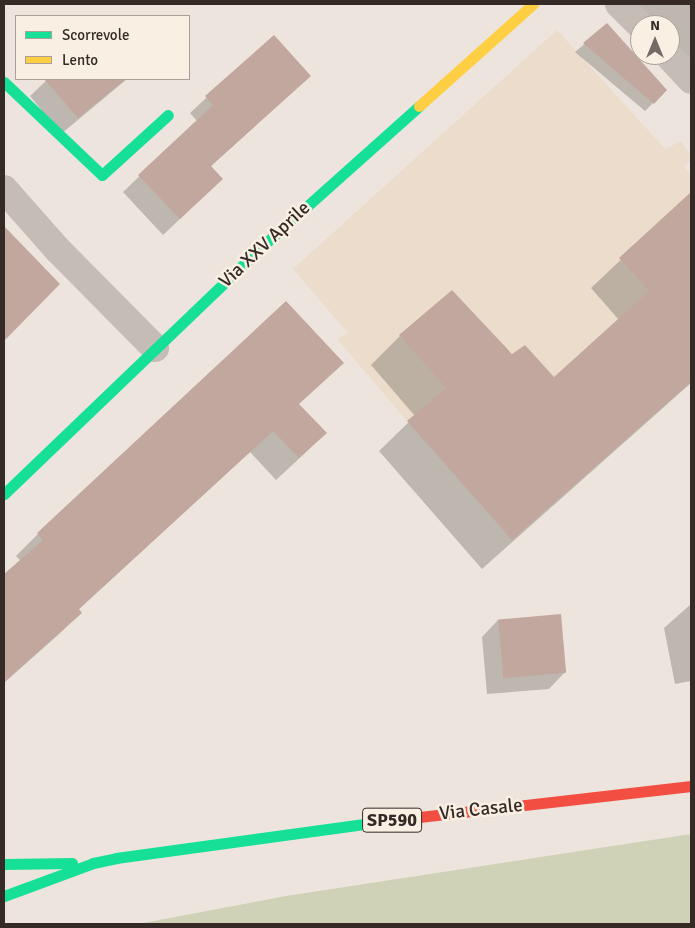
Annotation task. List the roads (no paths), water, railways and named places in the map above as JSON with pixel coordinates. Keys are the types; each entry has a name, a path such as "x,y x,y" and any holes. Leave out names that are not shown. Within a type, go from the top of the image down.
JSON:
{"street":[{"name":"Via XXV Aprile","path":"4,494 258,250 533,4"},
{"path":"620,4 630,15"},
{"path":"677,65 691,80"},
{"path":"4,82 102,175 168,115"},
{"path":"4,189 58,250 155,348"},
{"name":"Via Casale","path":"93,863 392,820 691,786"},
{"name":"SP590","path":"4,864 93,863"},
{"name":"SP590","path":"4,896 93,863"}]}
